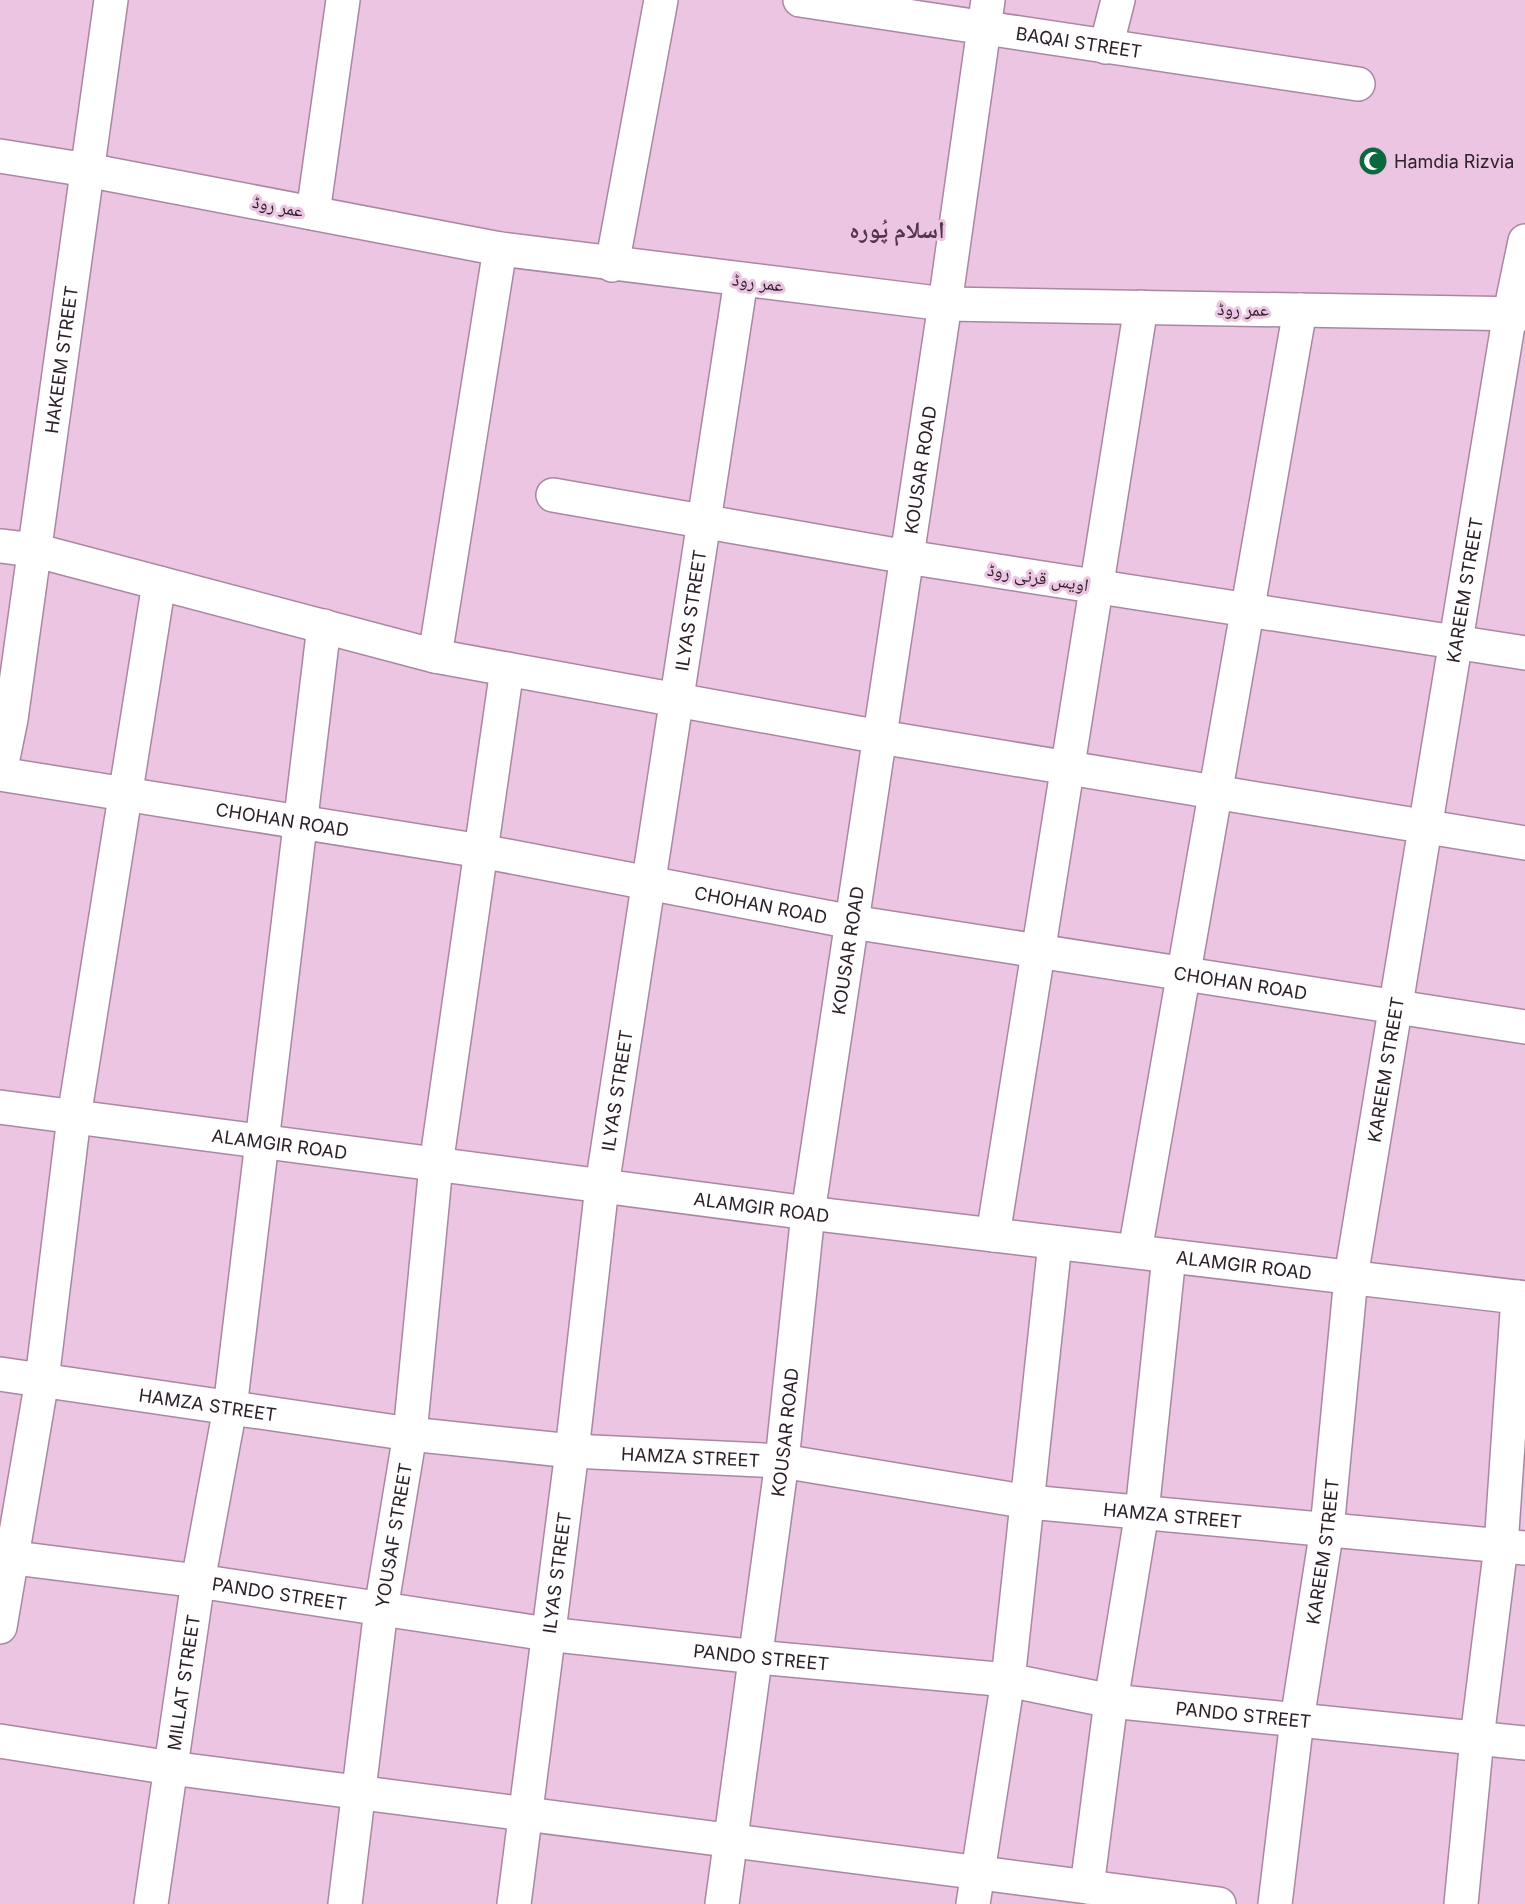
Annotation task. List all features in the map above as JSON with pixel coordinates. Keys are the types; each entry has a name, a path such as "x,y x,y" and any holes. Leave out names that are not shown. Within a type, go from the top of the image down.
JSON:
{"street":[{"name":"HAKEEM STREET","path":"0,773 6,718 34,550 111,0"},
{"path":"313,213 343,0"},
{"path":"612,265 661,0"},
{"name":"BAQAI STREET","path":"800,0 986,14 1106,47 1358,84"},
{"path":"1106,47 1118,0"},
{"name":"KOUSAR ROAD","path":"722,1904 782,1461 808,1214 945,304 986,14"},
{"name":"عمر روڈ","path":"0,156 87,170 500,249 612,265 945,304 1518,314"},
{"name":"KAREEM STREET","path":"1275,1904 1297,1720 1327,1530 1351,1277 1456,642 1518,314 1525,241"},
{"path":"435,656 500,249"},
{"name":"ILYAS STREET","path":"514,1904 572,1451 602,1186 741,280"},
{"path":"993,1235 1141,307"},
{"path":"1135,1251 1300,310"},
{"name":"اویس قرنی روڈ","path":"553,495 907,557 1525,653"},
{"path":"0,546 34,550 435,656 880,737 1525,843"},
{"path":"0,1628 5,1557 42,1380 74,1117 159,583"},
{"name":"MILLAT STREET","path":"152,1904 198,1581 230,1408 324,626"},
{"name":"YOUSAF STREET","path":"345,1904 381,1609 410,1434 436,1165 507,669"},
{"name":"CHOHAN ROAD","path":"0,773 481,851 852,922 1525,1027"},
{"name":"ALAMGIR ROAD","path":"0,1107 808,1214 1521,1297"},
{"path":"975,1888 1008,1680 1029,1502 1054,1242"},
{"path":"1087,1887 1111,1701 1142,1512 1169,1256"},
{"path":"1461,1904 1477,1738 1513,1547 1521,1297"},
{"name":"HAMZA STREET","path":"0,1374 410,1434 572,1451 782,1461 1029,1502 1513,1547"},
{"name":"PANDO STREET","path":"5,1557 198,1581 547,1634 757,1657 1008,1680 1111,1701 1525,1743"},
{"path":"0,1741 171,1768 359,1790 730,1840 975,1888 1087,1887 1219,1904"}],"place":[{"name":"Hamdia Rizvia","path":"1373,161"}],"district":[{"name":"اسلام پُورہ","path":"897,229"}]}
